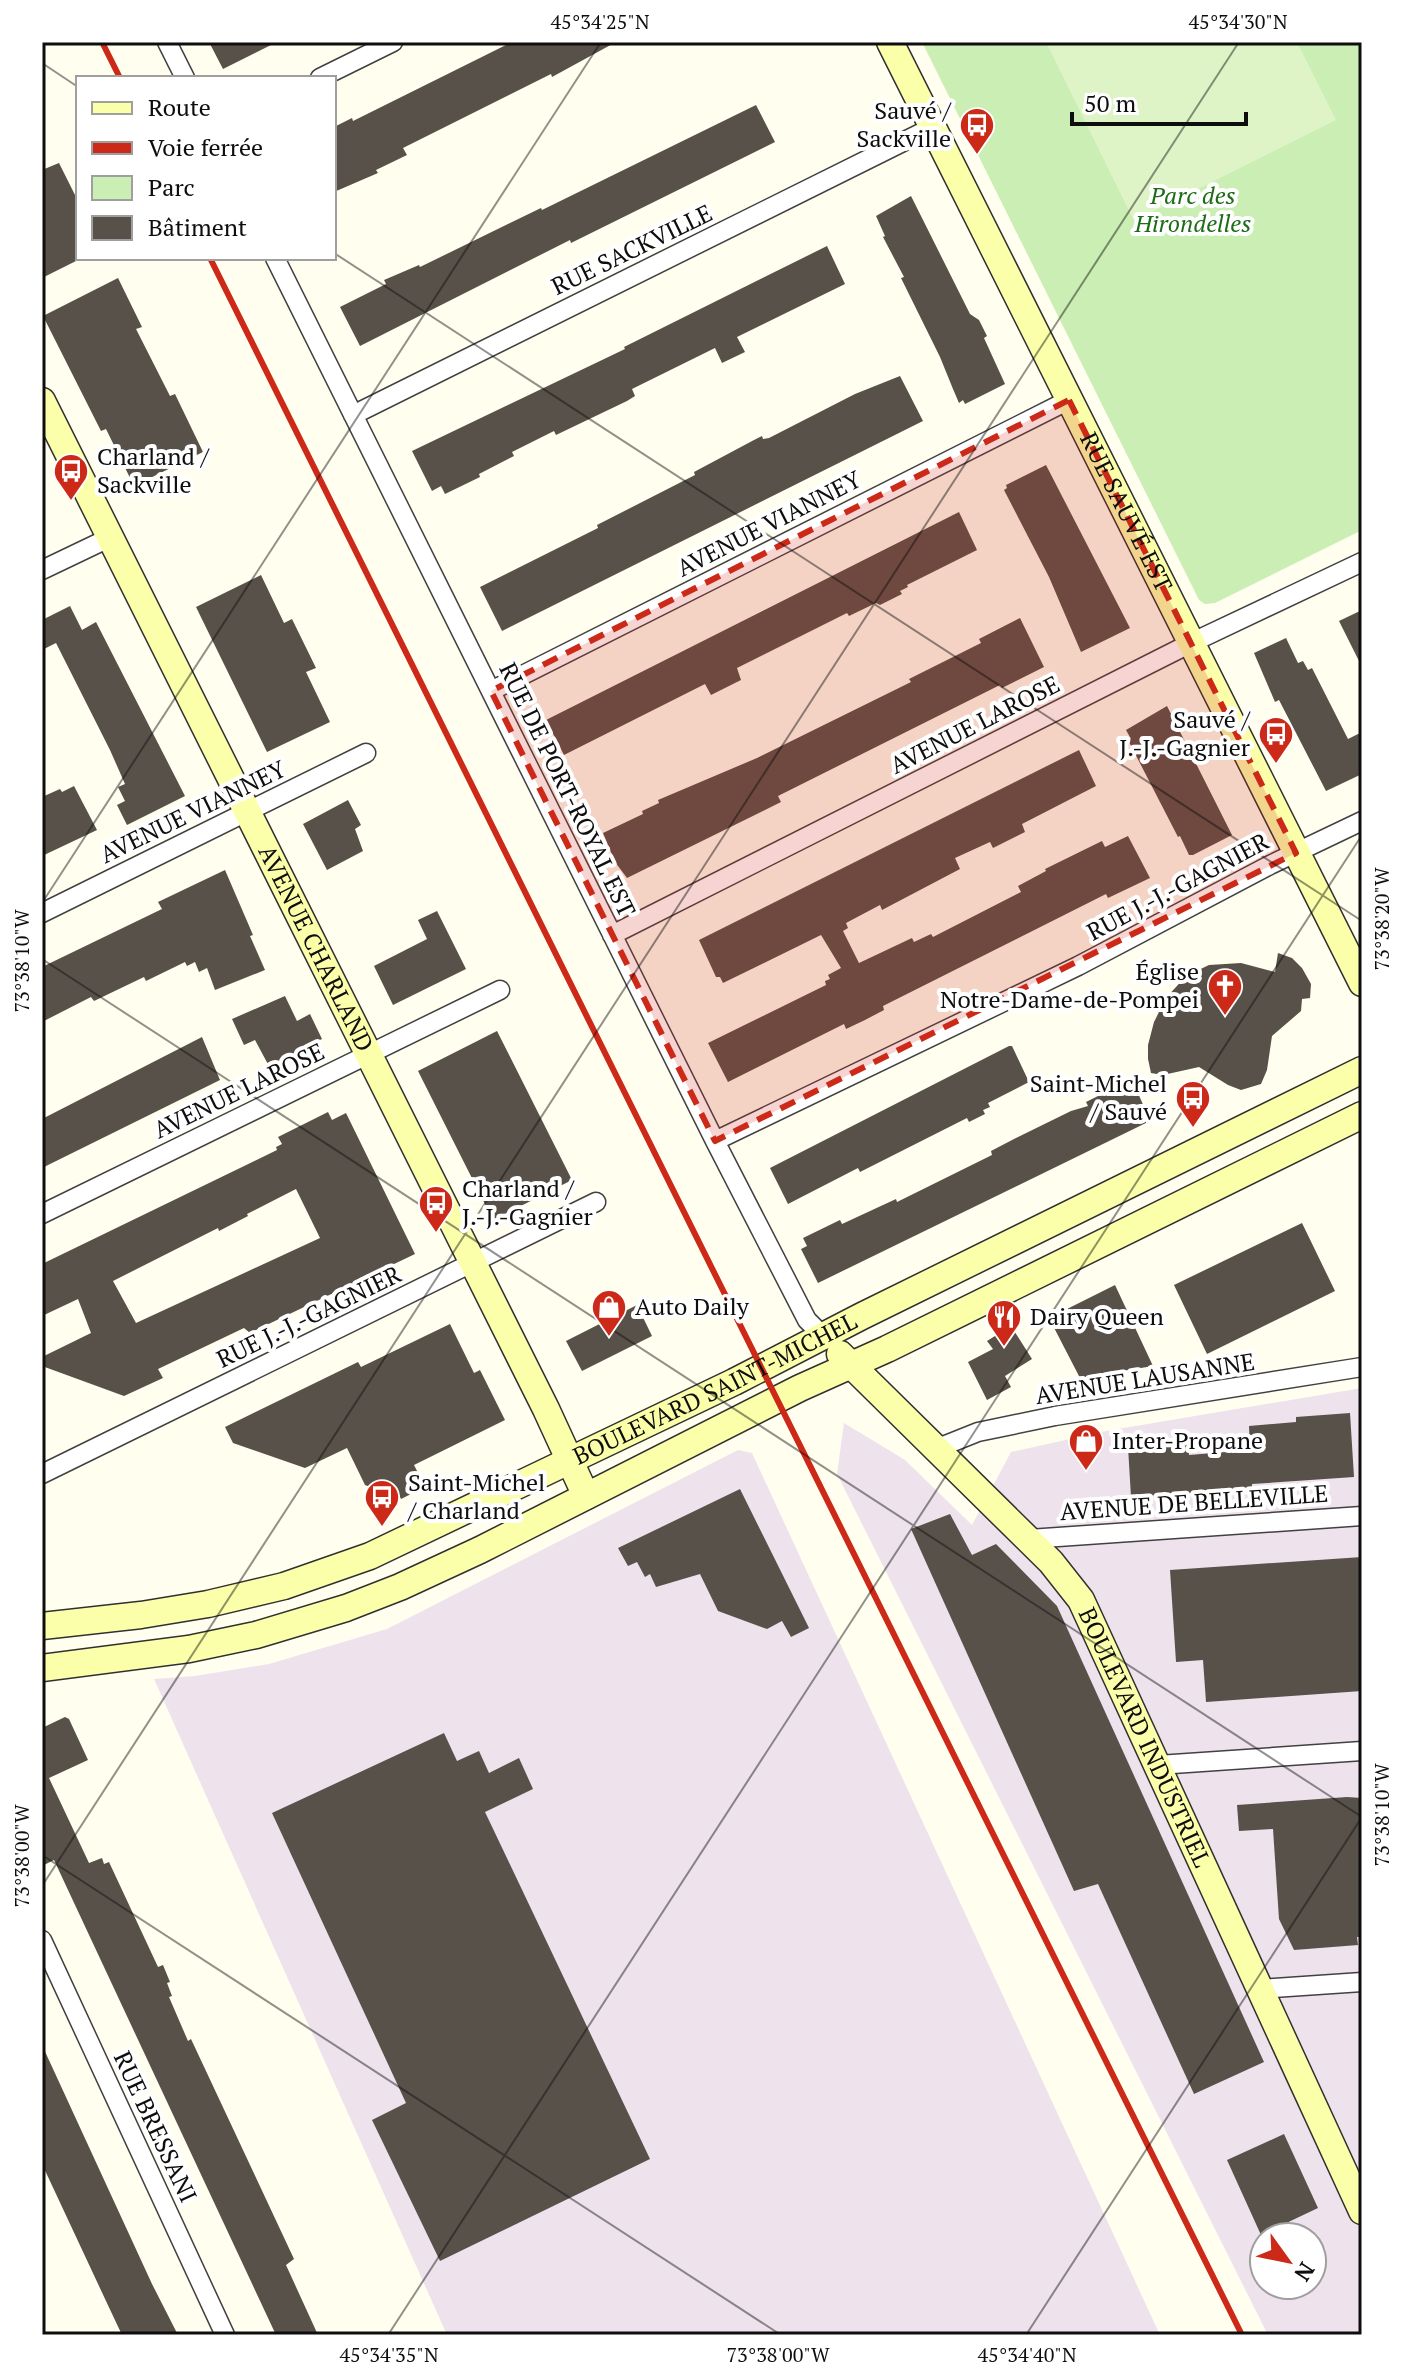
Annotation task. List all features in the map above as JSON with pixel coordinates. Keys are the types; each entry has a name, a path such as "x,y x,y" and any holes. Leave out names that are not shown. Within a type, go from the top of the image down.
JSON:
{"main road":[{"name":"RUE SAUVÉ EST","path":"890,42 1362,983"},
{"name":"AVENUE CHARLAND","path":"42,401 586,1496"},
{"name":"BOULEVARD SAINT-MICHEL","path":"42,1626 187,1608 284,1586 389,1547 824,1337 1362,1070"},
{"name":"BOULEVARD SAINT-MICHEL","path":"42,1668 189,1649 302,1622 417,1580 1362,1115"},
{"name":"BOULEVARD INDUSTRIEL","path":"824,1337 1029,1539 1071,1584 1081,1600 1361,2205"}],"street":[{"path":"167,42 184,76"},
{"path":"324,76 393,42"},
{"name":"RUE SACKVILLE","path":"353,415 933,127"},
{"name":"RUE DE PORT-ROYAL EST","path":"276,260 715,1141 807,1320 824,1337"},
{"name":"AVENUE VIANNEY","path":"491,691 1069,400"},
{"path":"42,570 111,537"},
{"name":"AVENUE LAROSE","path":"612,935 1191,643 1362,562"},
{"name":"AVENUE VIANNEY","path":"42,913 366,753"},
{"name":"RUE J.-J.-GAGNIER","path":"715,1141 1078,966 1362,821"},
{"name":"AVENUE LAROSE","path":"42,1214 500,990"},
{"name":"RUE J.-J.-GAGNIER","path":"42,1474 596,1202"},
{"name":"AVENUE LAUSANNE","path":"938,1448 978,1432 1055,1416 1362,1367"},
{"name":"AVENUE DE BELLEVILLE","path":"1029,1539 1362,1516"},
{"path":"1158,1765 1362,1751"},
{"name":"RUE BRESSANI","path":"42,1940 225,2335"},
{"path":"1260,1989 1362,1982"}],"highlighted area":[{"path":"1069,400 1296,853 715,1141 491,691"}],"shaded area":[{"path":"1362,1388 1362,2335 1268,2335 1251,2301 1328,2301 1328,2221 1248,2221 1248,2295 837,1474 844,1423 905,1460 972,1525 1011,1452 1106,1431"},
{"path":"738,1450 752,1453 1160,2335 447,2335 154,1679 269,1664 387,1629"}],"green space":[{"name":"Parc des Hirondelles","path":"922,42 1362,42 1362,530 1215,603 1205,604 1199,600"},
{"path":"1046,42 1297,42 1336,120 1134,221"}],"building":[{"path":"209,42 277,42 223,69"},
{"path":"512,42 616,42 552,77 551,74 403,148 407,155 376,170 378,173 336,191 336,126 352,118 353,121"},
{"path":"756,105 775,142 571,243 570,240 360,346 340,307 386,284 384,280 420,267 542,210"},
{"path":"59,163 76,197 78,260 42,278 42,170"},
{"path":"911,196 970,314 979,320 987,336 984,338 1005,384 965,404 963,400 959,403 876,216"},
{"path":"827,246 845,284 737,337 745,352 722,363 715,348 632,389 635,396 627,401 512,452 514,456 479,474 480,477 445,494 441,486 432,491 412,451 625,349"},
{"path":"118,278 142,327 136,329 170,396 175,394 203,452 134,486 106,429 101,431 43,316"},
{"path":"900,376 923,421 502,631 480,587 598,528 597,525 695,475 694,472 754,440 762,436 763,439 769,438 855,394"},
{"path":"1046,465 1130,628 1081,652 1049,577 1004,490 1006,485"},
{"path":"959,512 977,550 907,585 900,591 902,594 880,605 876,603 849,616 847,613 737,668 741,680 711,695 705,684 564,755 546,720"},
{"path":"261,575 284,623 292,619 316,668 306,672 330,722 267,752 196,607"},
{"path":"70,606 82,630 96,622 185,796 127,825 117,805 125,801 118,787 125,784 110,750 56,643 42,650 42,620"},
{"path":"1362,610 1362,667 1339,621"},
{"path":"1020,618 1044,667 1002,688 1000,685 778,796 781,802 627,878 615,862 603,833 643,814 642,811 659,803 658,800 757,758 911,682 909,679 981,643 979,639"},
{"path":"1286,638 1298,663 1303,661 1308,670 1312,668 1348,739 1362,732 1362,774 1326,791 1279,700 1275,702 1254,653"},
{"path":"1167,706 1232,835 1193,855 1189,855 1178,837 1128,740 1131,739 1126,730"},
{"path":"1079,750 1096,786 1022,824 1025,832 993,848 990,842 955,858 960,869 882,910 880,905 846,923 848,928 843,931 859,963 912,938 914,942 931,934 933,937 1021,892 1018,886 1045,869 1102,841 1105,847 1128,836 1150,878 1108,898 1106,894 883,1006 884,1010 865,1020 846,1029 844,1024 728,1082 708,1043 826,985 825,981 830,979 828,975 841,968 821,935 723,983 720,977 716,977 699,940"},
{"path":"74,786 97,830 42,856 42,797"},
{"path":"348,800 361,825 355,829 363,851 327,870 303,824"},
{"path":"225,870 265,970 215,990 207,968 199,972 195,962 187,966 185,962 94,1001 91,997 42,1022 42,967 162,909 158,902"},
{"path":"437,911 466,969 393,1005 374,966 427,939 418,920"},
{"name":"Église Notre-Dame-de-Pompei","path":"1278,953 1292,958 1302,968 1311,984 1310,998 1302,999 1301,1011 1272,1036 1267,1070 1261,1084 1241,1090 1199,1067 1163,1075 1151,1073 1148,1045 1154,1022 1166,998 1186,976 1209,965 1241,963 1275,972"},
{"path":"285,996 297,1021 310,1014 322,1039 270,1068 255,1040 244,1045 232,1019"},
{"path":"497,1031 572,1180 493,1220 418,1071"},
{"path":"202,1037 220,1080 42,1168 42,1119"},
{"path":"1012,1046 1029,1082 988,1103 990,1107 983,1110 985,1114 969,1122 967,1118 788,1204 770,1168"},
{"path":"1135,1086 1150,1121 818,1283 801,1249 807,1246 803,1238 840,1220 842,1224 896,1199 897,1202 992,1155 991,1151 1014,1139 1088,1106 1086,1102 1106,1092 1108,1096 1119,1090 1121,1094"},
{"path":"328,1112 332,1120 346,1113 415,1254 250,1333 244,1328 158,1369 163,1378 124,1396 42,1366 42,1357 91,1333 78,1299 42,1316 42,1264 277,1150 276,1147 282,1144 278,1137","holes":["296,1189 320,1238 136,1323 113,1281 218,1228 219,1231"]},
{"path":"1302,1223 1335,1291 1207,1354 1174,1285"},
{"path":"1115,1285 1153,1366 1080,1378 1049,1318"},
{"name":"Auto Daily","path":"637,1305 652,1336 582,1371 566,1341"},
{"path":"450,1324 474,1373 480,1370 505,1420 414,1465 425,1487 401,1499 396,1488 386,1493 365,1485 347,1448 305,1468 233,1443 225,1427 358,1362 361,1367"},
{"path":"1011,1326 1032,1359 1005,1376 1011,1387 987,1400 968,1362 993,1349 987,1341"},
{"path":"1350,1413 1354,1477 1252,1484 1252,1489 1131,1497 1128,1447 1188,1443 1189,1455 1250,1450 1249,1426 1296,1422 1296,1417"},
{"path":"740,1489 809,1628 791,1637 782,1621 767,1629 718,1611 700,1574 656,1587 650,1574 645,1577 637,1562 628,1566 618,1548"},
{"path":"950,1514 972,1555 996,1544 1057,1606 1264,2062 1194,2094 1098,1884 1074,1891 911,1529"},
{"path":"1362,1557 1362,1691 1206,1702 1203,1660 1176,1662 1170,1570"},
{"path":"65,1717 69,1719 88,1760 49,1778 89,1863 102,1858 104,1864 109,1862 158,1967 163,1965 170,1982 167,1983 172,1996 169,1997 188,2041 191,2039 294,2259 286,2265 318,2335 276,2335 54,1860 42,1866 42,1728"},
{"path":"444,1733 457,1761 479,1751 489,1773 519,1758 533,1789 485,1812 650,2159 440,2261 372,2120 406,2103 272,1813"},
{"path":"1362,1798 1362,1937 1357,1937 1358,1945 1294,1950 1279,1919 1273,1829 1239,1831 1237,1805"},
{"path":"42,2045 178,2335 122,2335 106,2301 42,2164"},
{"path":"1284,2134 1318,2208 1291,2221 1255,2221 1227,2160"}],"railway":[{"path":"102,42 119,76"},
{"path":"211,260 1242,2335"}],"place":[{"name":"Sauvé / Sackville","path":"977,156"},
{"name":"Charland / Sackville","path":"71,502"},
{"name":"Sauvé / J.-J.-Gagnier","path":"1276,765"},
{"name":"Église Notre-Dame-de-Pompei","path":"1225,1017"},
{"name":"Saint-Michel / Sauvé","path":"1193,1129"},
{"name":"Charland / J.-J.-Gagnier","path":"436,1234"},
{"name":"Auto Daily","path":"609,1338"},
{"name":"Dairy Queen","path":"1004,1348"},
{"name":"Inter-Propane","path":"1086,1472"},
{"name":"Saint-Michel / Charland","path":"382,1528"}]}
